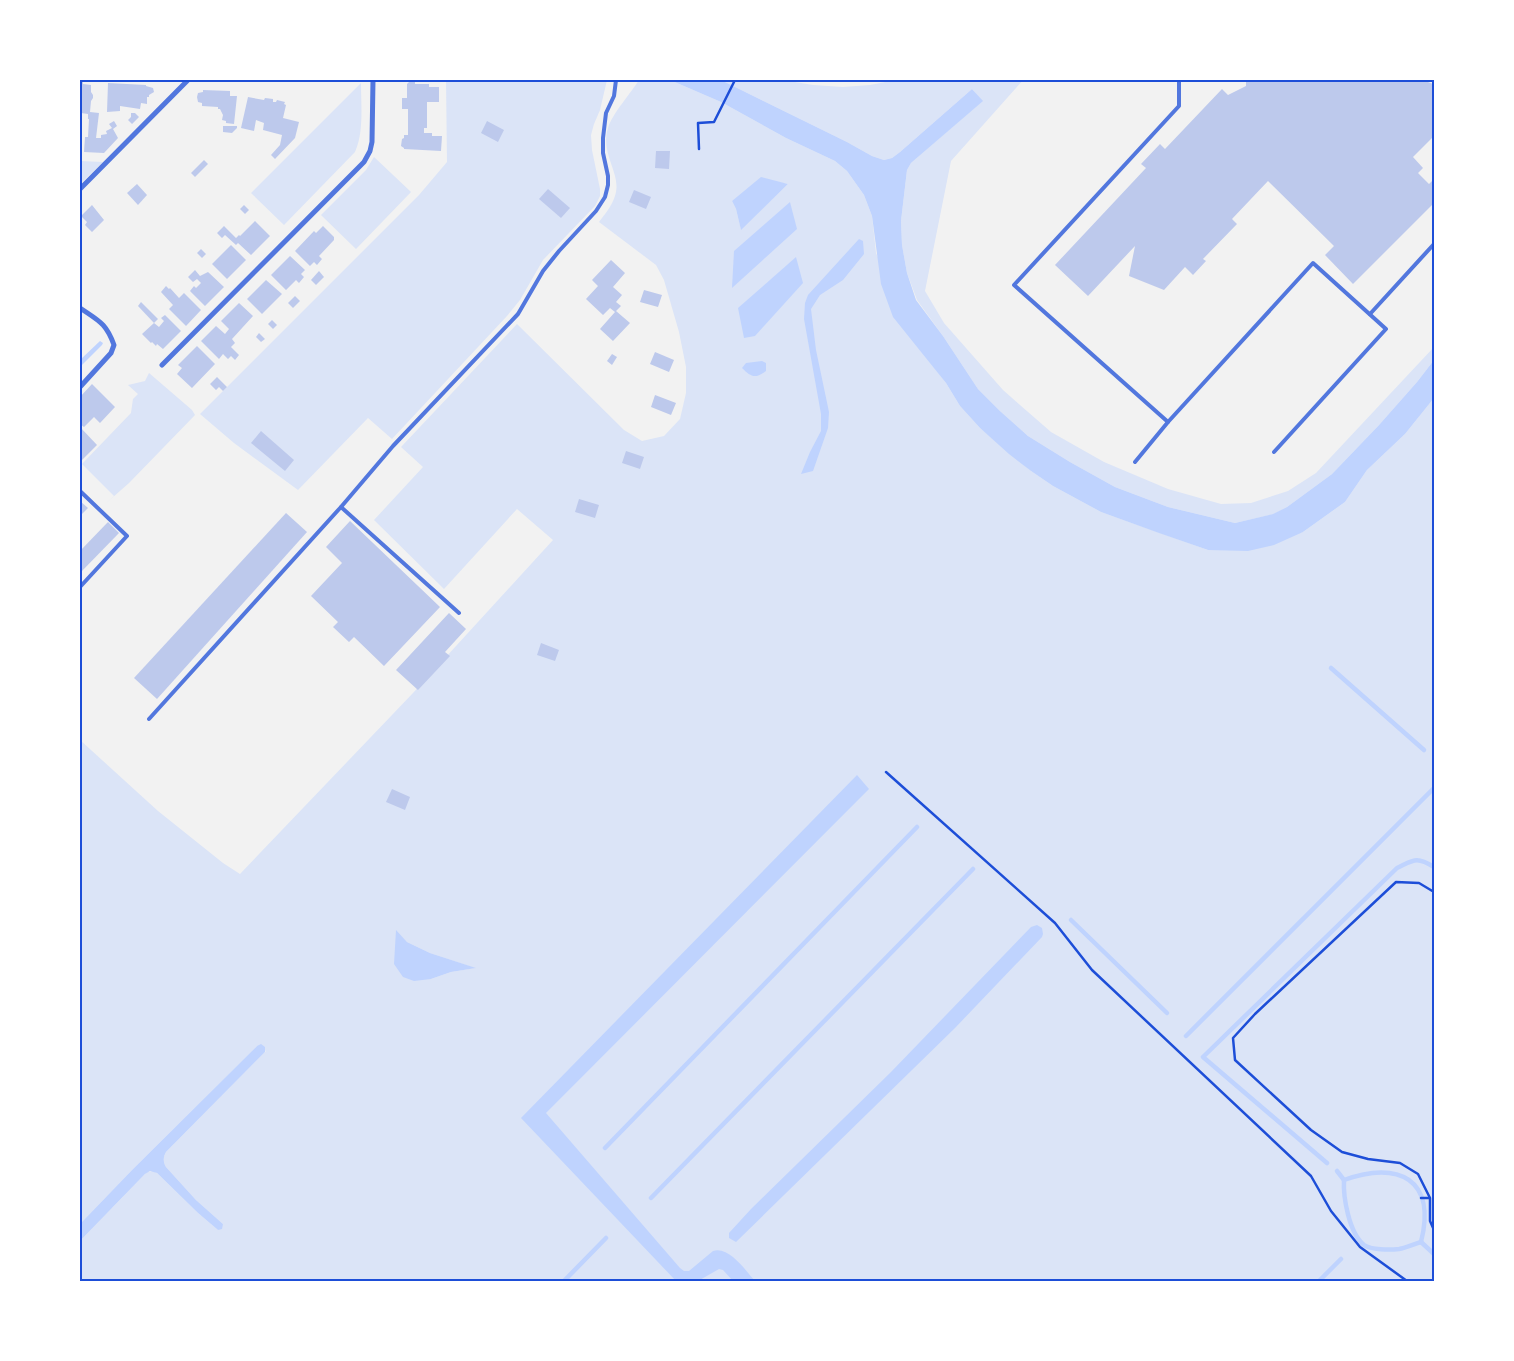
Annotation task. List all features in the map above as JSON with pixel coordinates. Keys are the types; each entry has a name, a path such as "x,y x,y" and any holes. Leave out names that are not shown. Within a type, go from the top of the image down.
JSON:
{"street":[{"path":"80,189 188,80"},
{"path":"162,365 364,162 372,142 373,80"},
{"path":"80,308 103,324 109,331 114,345 111,353 80,387"}],"lane":[{"path":"149,719 341,507 393,446 518,314 543,270 596,212 605,197 608,185 603,153 603,138 606,113 614,96 616,80"},
{"path":"1168,422 1014,285 1179,106 1179,80"},
{"path":"1370,314 1434,244"},
{"path":"1134,462 1313,263 1386,329 1274,452"},
{"path":"80,491 127,536 80,587"},
{"path":"341,507 458,613"}],"path":[{"path":"699,149 698,123 714,122 734,82"},
{"path":"886,772 1055,923 1092,970 1311,1176 1331,1211 1360,1247 1407,1281"},
{"path":"1434,892 1419,883 1396,882 1255,1014 1233,1038 1235,1060 1311,1130 1342,1152 1400,1163 1418,1174 1430,1198 1430,1221 1434,1230"},
{"path":"1423,1198 1430,1198"}],"shaded area":[{"path":"446,80 607,80 600,110 591,135 600,196 595,206 543,260 520,300 507,316 392,439 368,418 298,490 234,443 200,414 419,195 447,162"},
{"path":"639,80 670,80 721,102 786,138 835,161 847,171 864,195 872,216 876,253 925,355 960,406 980,428 1031,471 1053,486 1101,512 1208,550 1303,532 1345,502 1367,470 1405,434 1434,398 1434,1281 80,1281 80,1241 147,1172 153,1171 157,1173 218,1230 223,1224 196,1200 166,1167 164,1156 266,1051 257,1046 80,1224 80,740 158,811 223,863 240,874 413,693 553,540 517,509 444,589 374,520 423,467 401,447 517,324 624,430 642,441 664,436 680,419 686,393 686,367 679,332 664,280 656,265 599,222 612,204 616,192 615,177 606,146 608,128 617,110","holes":["783,183 788,184 741,229 732,201","396,931 407,942 430,953 475,968 451,972 431,979"]},
{"path":"721,80 783,80 843,87 870,85 896,80 1023,80 951,161 925,291 944,323 1003,390 1051,432 1104,462 1168,489 1221,504 1251,503 1288,491 1316,473 1434,347 1434,360 1379,425 1332,474 1287,507 1274,514 1235,523 1168,507 1115,487 1028,436 978,389 917,300 907,273 902,245 901,221 907,170 911,163 982,101 972,89 900,152 892,158 884,160 872,156"},
{"path":"361,83 361,127 355,152 284,225 251,193"},
{"path":"374,157 411,192 356,249 321,215 366,170"},
{"path":"80,161 103,162 80,184"},
{"path":"149,373 192,410 195,415 129,483 104,505 114,496 82,464 131,413 133,399 138,394 128,385 145,381"}],"water":[{"path":"670,80 721,80 872,156 884,160 892,158 900,152 972,89 983,101 911,163 907,170 901,221 902,245 907,273 916,300 943,336 978,389 1000,411 1028,436 1115,487 1168,507 1235,523 1273,514 1287,507 1332,474 1379,425 1434,360 1434,398 1405,434 1367,470 1345,502 1303,532 1274,545 1248,551 1208,550 1101,512 1053,486 1031,471 980,428 960,406 946,383 893,317 881,284 872,216 864,195 847,171 835,161 786,138 721,102"},
{"path":"761,177 788,184 741,230 732,201"},
{"path":"790,202 797,229 732,288 734,251"},
{"path":"859,239 863,241 864,254 843,280 820,295 811,309 816,350 829,412 828,428 813,471 801,474 821,431 821,414 804,319 805,303 808,295"},
{"path":"796,257 803,283 755,336 744,338 738,308"},
{"path":"100,341 103,343 102,345 80,367 80,360"},
{"path":"762,361 766,363 766,371 759,375 753,376 742,368 746,363"},
{"path":"857,775 869,789 546,1113 680,1268 684,1271 689,1271 713,1251 719,1250 731,1255 755,1281 733,1281 723,1270 719,1269 698,1281 676,1281 521,1118"},
{"path":"1037,925 1042,928 1042,937 955,1028 736,1242 729,1238 729,1233 751,1209 891,1072 1031,927"},
{"path":"396,930 407,942 430,953 476,968 451,972 431,979 414,981 403,977 394,964"},
{"path":"261,1044 265,1047 265,1052 166,1152 164,1158 166,1167 196,1200 223,1224 222,1229 218,1230 157,1173 150,1171 80,1241 80,1224 132,1170"}],"building":[{"path":"80,80 83,81 83,84 91,85 93,98 90,112 99,113 96,138 101,138 101,135 107,134 106,131 112,128 109,124 114,121 117,126 113,129 118,138 104,153 84,152 85,137 88,137 89,119 88,114 81,113 80,111"},
{"path":"411,80 415,84 429,84 429,87 439,87 439,102 427,102 427,128 424,128 424,133 432,133 432,136 442,136 441,151 404,149 401,146 404,135 408,135 408,109 402,109 402,98 407,98 407,84"},
{"path":"1246,80 1423,80 1433,84 1434,136 1413,157 1423,168 1418,173 1429,184 1434,179 1434,203 1353,284 1325,255 1334,246 1268,181 1232,219 1237,224 1203,259 1206,261 1193,275 1185,267 1164,290 1129,276 1135,246 1088,296 1055,265 1146,168 1141,164 1160,144 1165,149 1222,89 1228,95 1246,86"},
{"path":"108,83 146,85 153,88 154,92 147,97 147,104 141,103 140,109 120,106 120,111 107,112"},
{"path":"203,90 230,91 230,96 237,96 234,124 226,123 226,121 222,120 223,115 218,107 202,106 202,103 198,102 198,93 203,92"},
{"path":"248,97 264,100 265,98 273,99 273,102 277,100 285,102 283,118 299,122 295,138 275,159 271,155 280,145 282,135 263,130 264,123 256,120 254,131 241,128"},
{"path":"131,113 135,113 139,117 132,124 128,120 131,117"},
{"path":"487,121 504,130 498,142 481,133"},
{"path":"223,126 237,126 237,128 232,133 223,132"},
{"path":"656,151 670,151 669,169 655,168"},
{"path":"204,160 208,164 195,177 191,173"},
{"path":"137,184 147,195 138,205 127,193"},
{"path":"548,189 570,208 561,218 539,199"},
{"path":"634,190 651,197 646,209 629,202"},
{"path":"92,205 104,220 92,232 85,225 87,222 81,216"},
{"path":"244,205 249,210 245,214 240,209"},
{"path":"255,221 270,236 251,255 238,243 236,245 225,235 222,238 217,233 224,226 236,238"},
{"path":"323,226 334,237 334,240 319,256 322,259 317,265 314,262 310,266 295,251 314,231 316,233"},
{"path":"231,245 246,260 227,279 212,264"},
{"path":"201,249 206,254 202,258 197,253"},
{"path":"290,256 305,270 301,274 304,277 299,283 296,280 286,290 271,275"},
{"path":"611,260 625,273 613,287 622,295 616,302 621,306 616,311 630,323 613,341 600,329 615,312 610,308 603,315 586,299 598,286 592,280"},
{"path":"195,270 200,276 208,272 224,287 205,306 190,291 194,286 196,288 201,283 197,279 193,282 188,277"},
{"path":"319,271 324,277 316,285 311,280"},
{"path":"266,280 282,294 262,314 247,299"},
{"path":"166,286 179,298 184,293 201,310 186,326 169,309 173,305 161,292"},
{"path":"644,290 662,295 658,307 640,302"},
{"path":"295,296 300,301 293,308 288,303"},
{"path":"141,302 158,319 154,323 138,306"},
{"path":"239,303 253,316 232,339 235,343 231,347 239,355 235,360 231,356 228,359 223,354 219,359 201,341 216,326 225,334 229,329 221,321"},
{"path":"165,315 181,331 163,349 157,344 156,346 151,343 142,334 154,323 159,327 164,321 161,318"},
{"path":"272,320 277,325 273,329 268,324"},
{"path":"259,333 265,339 261,342 256,337"},
{"path":"197,346 215,364 192,388 177,374 182,368 178,365"},
{"path":"655,352 674,360 669,372 650,364"},
{"path":"612,354 617,357 612,365 607,361"},
{"path":"217,377 227,387 223,391 219,387 216,390 210,384"},
{"path":"92,384 115,407 100,423 94,417 84,427 80,424 80,397"},
{"path":"655,395 676,403 671,415 651,407"},
{"path":"80,427 97,445 80,462"},
{"path":"261,431 294,460 285,471 251,443"},
{"path":"626,451 644,457 640,469 622,463"},
{"path":"579,499 599,505 595,518 575,512"},
{"path":"80,501 88,508 81,515 80,514"},
{"path":"286,513 307,532 157,699 134,678"},
{"path":"350,521 440,607 384,666 354,637 349,642 333,627 338,622 311,596 342,563 326,547"},
{"path":"108,522 119,533 80,573 80,551"},
{"path":"449,613 466,629 445,652 450,656 418,690 396,670"},
{"path":"541,643 559,650 555,661 537,655"},
{"path":"392,789 410,797 405,810 386,802"}],"waterway":[{"path":"1331,668 1424,750"},
{"path":"1186,1036 1434,788"},
{"path":"605,1148 917,827"},
{"path":"1327,1163 1203,1057 1397,868 1415,860 1423,861 1434,867"},
{"path":"651,1198 973,869"},
{"path":"1071,920 1167,1013"},
{"path":"1337,1171 1344,1180 1363,1174 1381,1172 1396,1174 1409,1180 1418,1189 1423,1203 1424,1220 1421,1242"},
{"path":"1344,1180 1346,1205 1351,1224 1354,1232 1364,1245 1376,1249 1395,1249 1421,1242"},
{"path":"564,1281 606,1238"},
{"path":"1421,1242 1434,1254"},
{"path":"1319,1281 1341,1259"}]}
